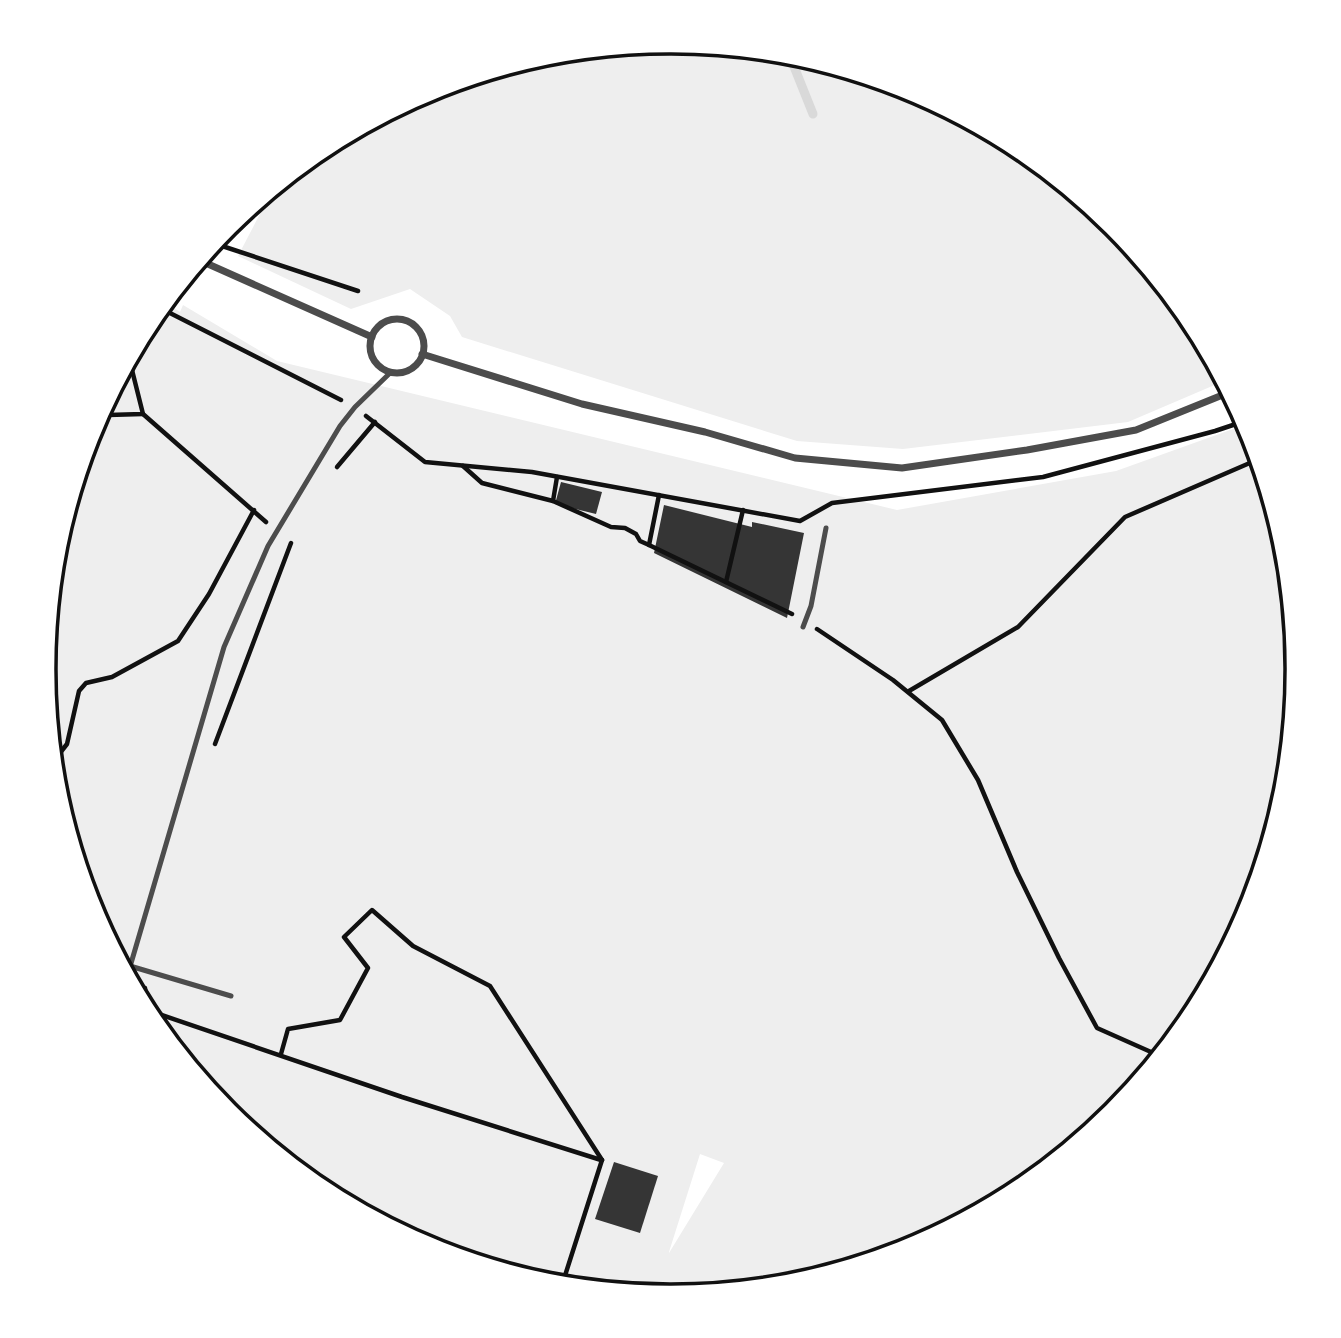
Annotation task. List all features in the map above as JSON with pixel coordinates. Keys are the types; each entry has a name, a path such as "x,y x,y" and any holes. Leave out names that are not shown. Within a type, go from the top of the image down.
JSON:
{"street":[{"path":"208,264 372,337"},
{"path":"406,321 421,334 422,354 416,366 410,370 390,373 375,363 370,345 372,337 385,322 406,321"},
{"path":"422,354 582,404 705,432 795,458 902,468 1027,450 1136,430 1221,396"}],"lane":[{"path":"131,963 224,648 268,546 340,426 355,407 390,373"},
{"path":"805,624 826,528"},
{"path":"134,968 231,996"}],"path":[{"path":"224,247 358,292"},
{"path":"170,313 355,407"},
{"path":"133,371 143,414 277,531"},
{"path":"111,415 143,414"},
{"path":"331,475 375,422"},
{"path":"909,691 1018,627 1125,517 1249,462"},
{"path":"462,465 482,483 553,501 611,527 625,528 636,534 640,541 805,624 909,691 942,720 978,780 1017,872 1097,1028 1151,1052"},
{"path":"553,501 558,477"},
{"path":"649,545 659,495"},
{"path":"61,751 67,744 79,691 86,684 112,677 178,641 209,594 254,510"},
{"path":"726,582 743,510"},
{"path":"211,757 297,532"},
{"path":"281,1055 288,1029 340,1020 368,968 344,937 372,910 413,946 490,986 602,1160"},
{"path":"145,988 150,972"},
{"path":"164,1017 602,1160"},
{"path":"565,1274 602,1160"}],"shaded area":[{"path":"670,54 751,60 830,75 906,101 978,137 1045,181 1105,234 1133,264 1182,327 1215,385 1128,422 903,449 797,441 462,337 450,316 410,289 351,309 238,256 262,210 296,181 363,137 435,101 511,75 590,60"},
{"path":"183,305 277,361 897,510 1116,471 1235,428 1238,434 1253,471 1264,510 1280,589 1284,629 1284,709 1280,749 1264,828 1253,867 1222,941 1182,1011 1133,1074 1105,1104 1045,1157 978,1201 906,1237 830,1263 790,1272 670,1284 551,1272 511,1263 435,1237 363,1201 329,1180 296,1157 236,1104 208,1074 159,1011 119,941 88,867 68,789 57,709 57,629 68,549 88,471 119,397 159,327 174,308 180,312","holes":["700,1154 724,1163 669,1253"]}],"building":[{"path":"561,482 602,492 596,514 555,504"},
{"path":"664,505 752,527 752,522 804,533 787,618 654,553"},
{"path":"614,1162 658,1176 640,1233 595,1219"}],"waterway":[{"path":"794,67 813,114"}]}
